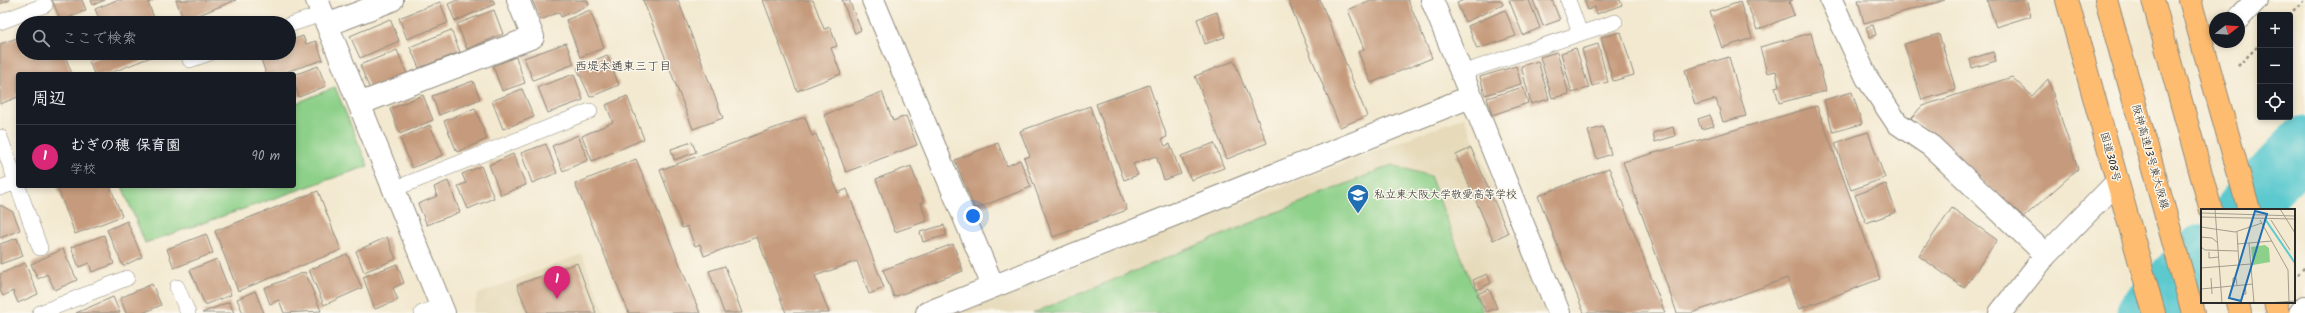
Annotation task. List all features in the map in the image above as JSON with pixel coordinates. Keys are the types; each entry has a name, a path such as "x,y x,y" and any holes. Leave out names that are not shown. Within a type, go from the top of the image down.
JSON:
{"highway":[{"name":"国道308号","path":"2067,0 2154,313"},
{"name":"阪神高速13号東大阪線","path":"2106,0 2193,313"},
{"path":"2153,0 2211,209"},
{"path":"2190,0 2209,46"},
{"path":"2210,48 2215,90 2249,209"},
{"path":"2237,303 2240,313"},
{"path":"2275,303 2278,313"}],"street":[{"path":"392,0 322,13 394,189 435,311"},
{"path":"359,104 533,37 518,0"},
{"path":"873,0 993,286"},
{"path":"1432,0 1559,313"},
{"path":"1831,0 1867,78 1896,123 1931,146 2046,255"},
{"path":"2245,12 2256,0"},
{"path":"927,313 1470,96"},
{"path":"2000,313 2046,255 2117,182"},
{"path":"2300,313 2305,307"}],"lane":[{"path":"1568,0 1580,33"},
{"path":"0,22 45,4"},
{"path":"296,22 322,13"},
{"path":"1461,73 1615,22"},
{"path":"394,189 590,111"},
{"path":"0,138 16,182 0,188"},
{"path":"18,188 40,248"},
{"path":"40,313 127,278"},
{"path":"177,287 188,313"}],"path":[{"path":"2292,12 2304,0"},
{"path":"2295,278 2305,267"}],"shaded area":[{"name":"私立東大阪大学敬愛高等学校","path":"1464,117 1546,313 956,313"},
{"path":"582,254 605,313 472,313 478,294"}],"green space":[{"path":"335,87 368,166 145,243 123,188 296,188 296,103"},
{"name":"私立東大阪大学敬愛高等学校","path":"1392,165 1430,176 1483,313 1033,313"}],"building":[{"path":"0,0 10,0 0,4"},
{"path":"52,0 82,0 86,10 72,16 59,16"},
{"path":"91,0 105,0 93,5"},
{"path":"117,0 154,0 148,3 153,16 98,16 95,9"},
{"path":"176,0 236,0 196,16 182,16"},
{"path":"457,0 493,0 495,4 455,21 448,4"},
{"path":"532,0 587,0 589,5 561,17 559,12 541,20"},
{"path":"643,0 678,0 723,118 693,129"},
{"path":"763,0 813,0 824,29 830,27 837,46 831,48 841,74 797,91"},
{"path":"842,0 849,0 861,30 855,33"},
{"path":"1288,0 1320,0 1367,116 1340,127"},
{"path":"1371,0 1408,0 1432,58 1371,83 1358,52 1364,49 1348,10"},
{"path":"1464,0 1501,0 1503,5 1465,22 1457,3"},
{"path":"1509,0 1529,0 1540,28 1523,35"},
{"path":"1533,0 1552,0 1560,20 1543,26"},
{"path":"1584,0 1620,0 1622,5 1597,14 1595,7 1588,10"},
{"path":"1746,0 1793,0 1789,2 1794,15 1757,30"},
{"path":"1858,0 1945,0 1864,23"},
{"path":"1987,0 2026,0 2031,16 1996,27"},
{"path":"440,2 448,23 407,39 399,18"},
{"path":"1740,2 1752,38 1722,48 1710,12"},
{"path":"494,10 503,34 467,49 457,24"},
{"path":"590,10 604,48 580,57 566,20"},
{"path":"1505,10 1516,36 1477,49 1468,26"},
{"path":"1217,12 1225,37 1205,44 1197,19"},
{"path":"390,19 399,41 360,58 350,36"},
{"path":"1873,25 1876,35 1870,37 1866,27"},
{"path":"451,30 460,52 419,68 410,47"},
{"path":"1621,32 1634,75 1613,81 1601,37"},
{"path":"1811,33 1826,91 1779,103 1775,87 1779,86 1776,71 1767,73 1760,47"},
{"path":"1939,34 1956,90 1922,100 1904,44"},
{"path":"303,36 306,44 316,41 323,60 285,72 265,72 261,60 296,60 296,38"},
{"path":"16,38 16,60 67,60 71,72 16,72 16,98 0,104 0,44"},
{"path":"566,43 574,64 533,80 524,58"},
{"path":"1598,44 1608,82 1592,86 1582,49"},
{"path":"1576,48 1589,88 1572,93 1561,53"},
{"path":"397,50 407,74 370,90 360,65"},
{"path":"1557,52 1569,94 1552,98 1540,57"},
{"path":"1993,52 1996,61 1972,68 1970,59"},
{"path":"607,55 619,85 590,97 577,68"},
{"path":"516,57 525,83 502,91 493,66"},
{"path":"1729,57 1746,116 1723,122 1716,99 1695,105 1685,70"},
{"path":"143,60 113,72 93,72 89,61"},
{"path":"1234,61 1267,143 1227,159 1195,76"},
{"path":"1538,61 1549,99 1531,104 1521,66"},
{"path":"318,66 326,86 299,97 296,89 296,74"},
{"path":"1516,66 1521,84 1485,95 1480,77"},
{"path":"574,74 583,100 548,113 538,87"},
{"path":"2012,77 2032,96 2048,79 2078,169 2024,217 1911,118 1922,106"},
{"path":"473,81 480,99 439,115 432,96"},
{"path":"1149,85 1167,137 1162,139 1165,146 1170,144 1181,174 1164,180 1156,156 1133,164 1138,175 1124,180 1096,104"},
{"path":"1523,87 1528,103 1492,115 1487,98"},
{"path":"522,89 534,117 503,129 492,101"},
{"path":"882,92 893,121 906,116 917,145 846,172 824,115"},
{"path":"1852,92 1862,124 1833,132 1824,100"},
{"path":"423,95 433,120 400,134 390,109"},
{"path":"627,96 644,139 592,161 582,136 613,122 606,105"},
{"path":"1090,106 1127,210 1053,237 1024,158 1030,156 1020,131"},
{"path":"1817,106 1880,279 1799,309 1787,278 1692,313 1677,313 1623,162"},
{"path":"475,108 487,139 457,152 444,121"},
{"path":"1710,115 1714,126 1701,129 1698,119"},
{"path":"805,117 812,136 816,134 838,193 847,189 884,288 869,294 857,261 815,276 829,313 786,313 757,237 704,256 700,244 695,246 687,226 682,228 660,170"},
{"path":"430,125 443,155 412,168 400,138"},
{"path":"1603,127 1611,154 1597,159 1588,131"},
{"path":"1673,127 1675,136 1655,142 1653,133"},
{"path":"1868,132 1885,178 1851,190 1835,143"},
{"path":"578,135 588,160 563,171 552,146"},
{"path":"692,142 696,152 674,160 671,149"},
{"path":"998,143 1007,166 1020,160 1031,187 975,209 955,160"},
{"path":"1214,143 1224,168 1191,180 1181,156"},
{"path":"546,144 557,173 532,183 521,153"},
{"path":"1471,148 1508,233 1493,240 1456,155"},
{"path":"513,154 526,185 501,195 489,165"},
{"path":"636,159 700,313 629,313 575,184"},
{"path":"481,166 494,198 468,209 458,186 466,183 462,174"},
{"path":"911,166 924,202 921,203 927,221 895,232 876,179"},
{"path":"1609,168 1665,313 1584,313 1538,196"},
{"path":"448,181 460,212 427,225 418,204 437,196 434,187"},
{"path":"1886,184 1896,212 1866,223 1855,195"},
{"path":"58,188 111,188 122,216 75,234"},
{"path":"318,191 341,250 238,291 215,231"},
{"path":"0,205 13,212 20,230 0,238"},
{"path":"1952,208 1997,240 1964,288 1919,256"},
{"path":"127,221 142,257 123,266 107,230"},
{"path":"944,225 947,235 923,242 920,232"},
{"path":"206,234 213,253 174,268 167,249"},
{"path":"104,235 114,264 92,272 89,263 79,267 71,247"},
{"path":"387,237 396,259 364,272 356,251"},
{"path":"17,238 23,256 0,264 0,244"},
{"path":"953,244 963,271 894,297 883,270"},
{"path":"63,249 77,280 55,290 47,274 38,279 31,264"},
{"path":"347,254 362,288 324,305 309,270"},
{"path":"217,259 231,295 205,305 190,270"},
{"path":"25,263 38,294 18,303 13,291 3,296 0,290 0,274"},
{"path":"577,263 596,313 528,313 517,285"},
{"path":"397,264 404,283 393,288 398,300 375,309 363,277"},
{"path":"725,266 742,313 724,313 709,271"},
{"path":"305,272 321,311 284,313 279,300 270,304 264,288"},
{"path":"1487,274 1491,283 1477,290 1473,280"},
{"path":"152,284 161,305 143,313 126,313 120,298"},
{"path":"1489,289 1497,308 1486,312 1477,294"},
{"path":"255,291 264,313 243,313 237,299"},
{"path":"113,297 120,313 76,313"},
{"path":"229,302 234,313 202,313"}],"waterway":[{"path":"2244,209 2305,144"},
{"path":"2145,313 2201,254"}],"place":[{"name":"私立東大阪大学敬愛高等学校","path":"1358,214"},
{"name":"むぎの穂 保育園","path":"557,299"}],"district":[{"name":"西堤本通東三丁目","path":"623,66"}]}
